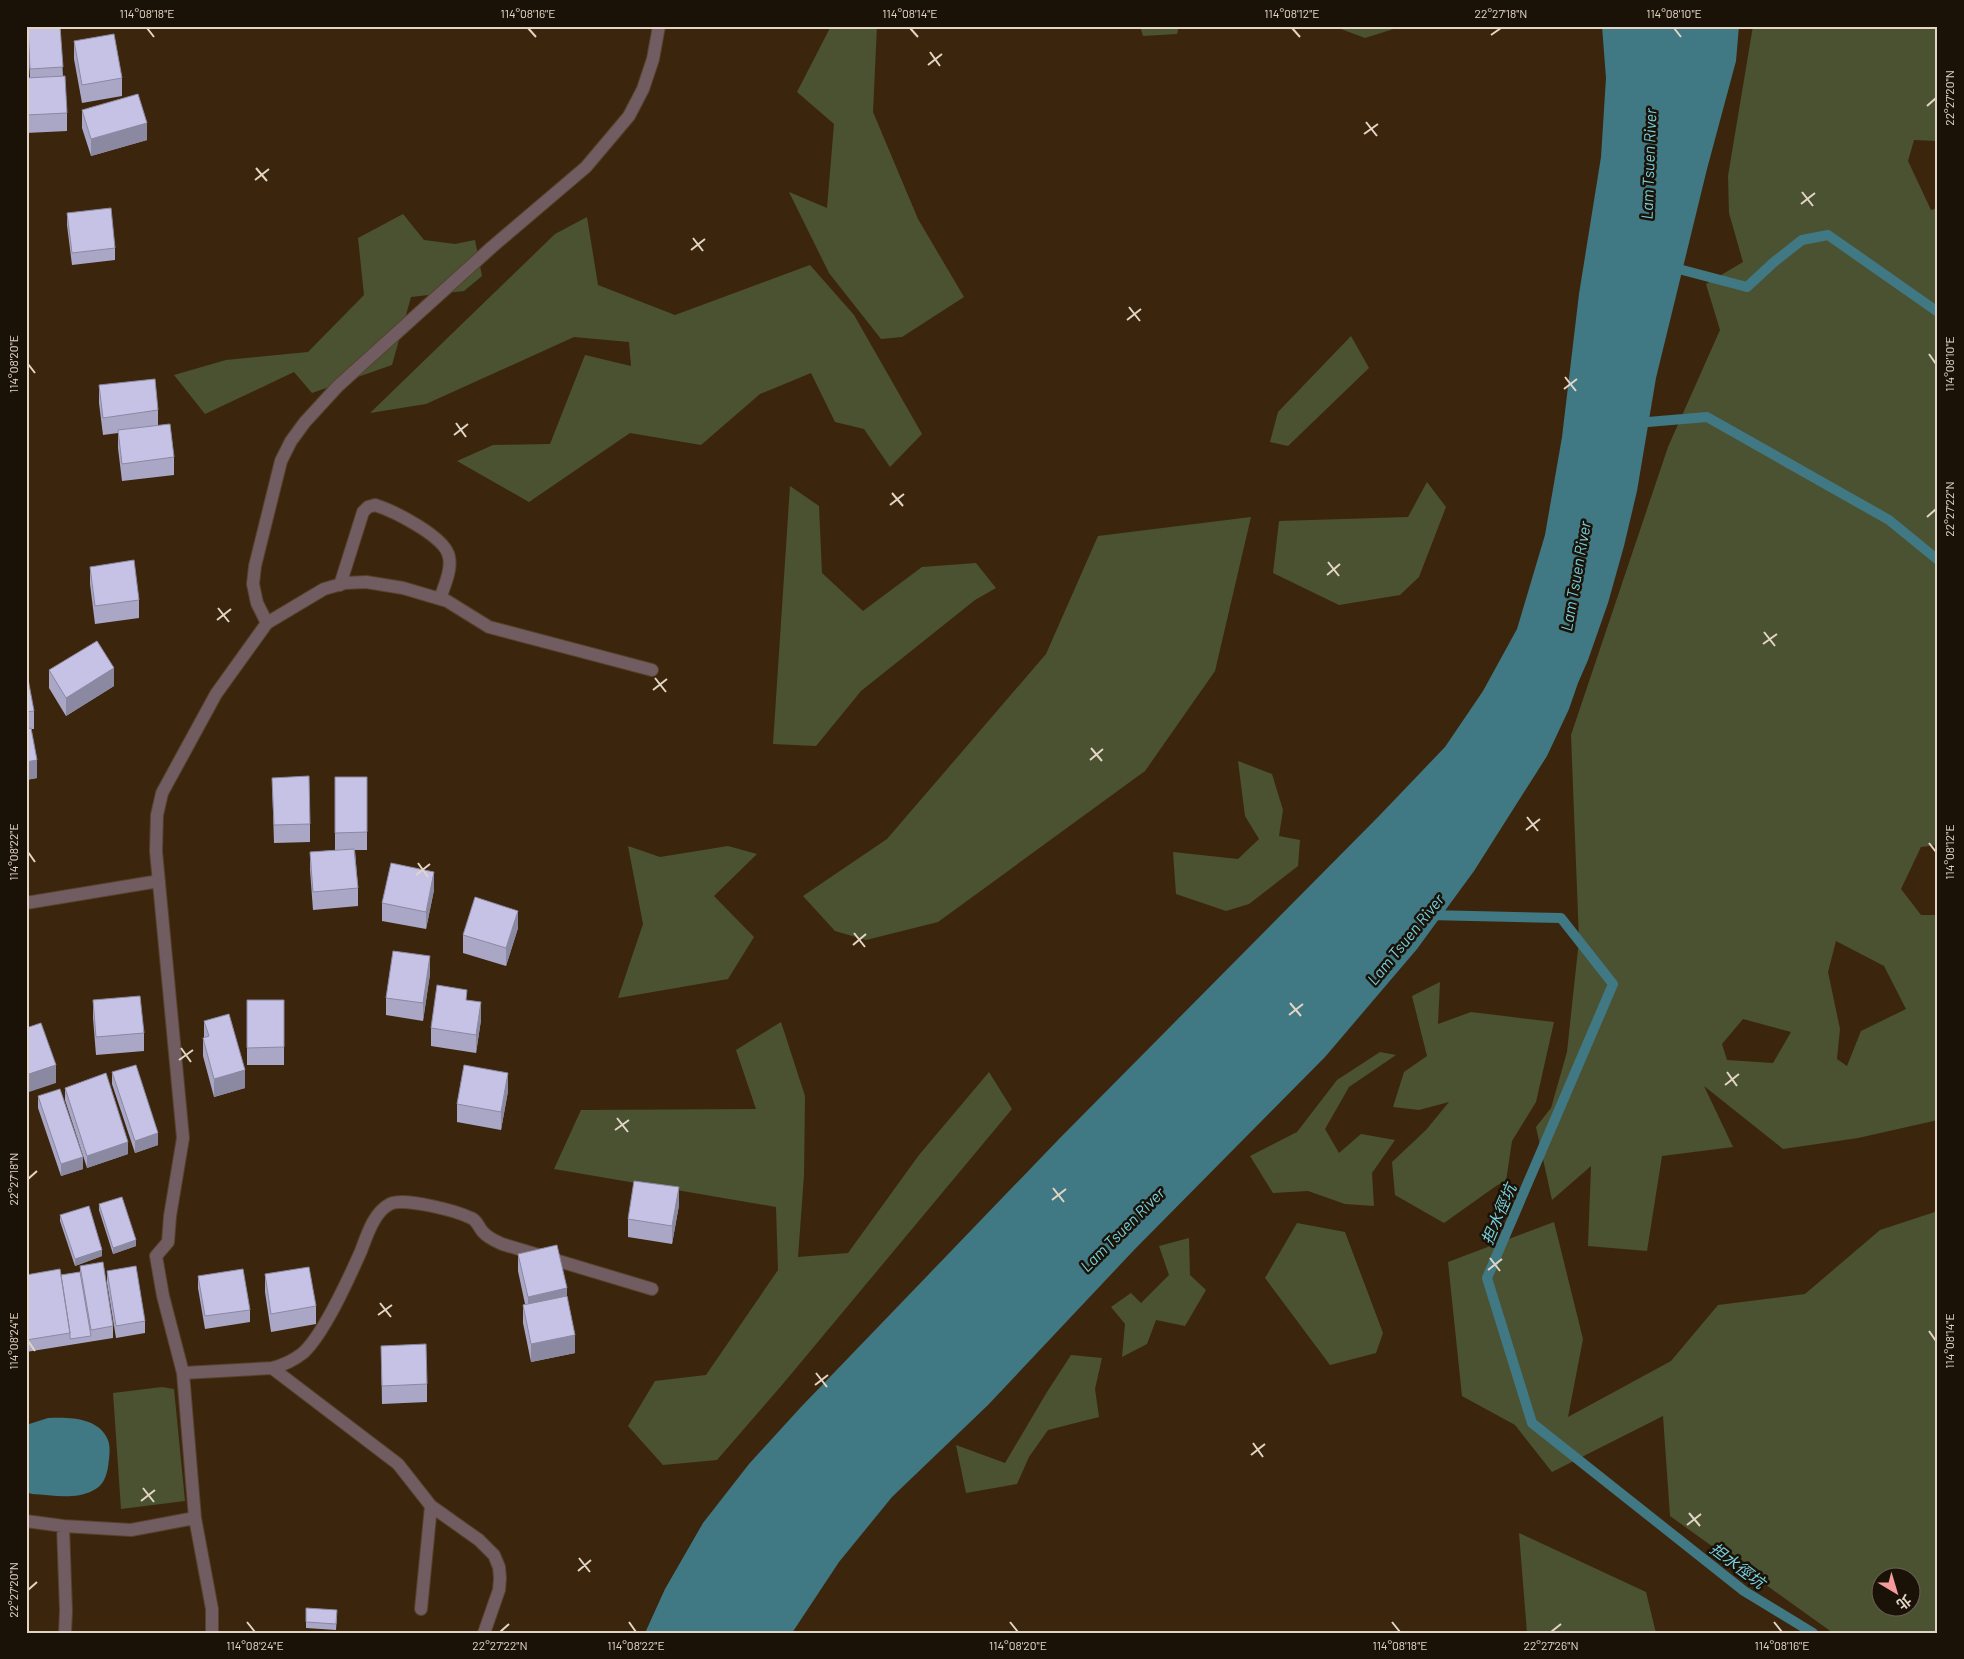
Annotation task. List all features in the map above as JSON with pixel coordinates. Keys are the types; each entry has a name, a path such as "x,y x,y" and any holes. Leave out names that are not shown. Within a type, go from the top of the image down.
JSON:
{"lane":[{"path":"268,623 257,603 252,584 281,461 292,441 305,422 338,386 492,247 586,167 630,116 643,89 654,59 659,26"},
{"path":"340,585 363,512 368,507 375,505 427,531 444,546 449,556 450,566 440,599"},
{"path":"212,1633 212,1609 195,1518 183,1373 163,1296 156,1256 168,1242 170,1216 183,1138 156,851 157,815 162,793 216,694 268,623 324,589 366,582 403,588 453,604 489,627 652,670"},
{"path":"26,903 159,881"},
{"path":"183,1373 272,1368 281,1366 304,1352 316,1338 349,1279 379,1212 392,1203 428,1204 473,1218 483,1233 502,1244 652,1289"},
{"path":"272,1368 398,1464 431,1506 479,1540 494,1555 499,1566 500,1578 484,1633"},
{"path":"421,1609 431,1506"},
{"path":"26,1522 131,1530 195,1518"},
{"path":"63,1526 65,1633"}],"green space":[{"path":"831,26 877,26 873,112 918,219 964,297 902,337 881,339 829,273 789,192 827,208 834,124 797,92"},
{"path":"1140,26 1179,26 1177,34 1143,36"},
{"path":"1333,26 1403,26 1365,38"},
{"path":"1753,26 1938,26 1938,141 1914,140 1908,161 1931,210 1938,208 1938,845 1921,847 1901,889 1921,915 1938,915 1938,1120 1858,1138 1783,1149 1704,1086 1733,1147 1662,1156 1647,1251 1588,1246 1591,1166 1552,1200 1536,1127 1551,1108 1567,1052 1579,940 1571,735 1668,447 1720,330 1706,284 1743,262 1729,213 1728,176","holes":["1836,941 1884,966 1906,1009 1861,1031 1847,1066 1837,1059 1840,1029 1828,972","1743,1019 1791,1032 1773,1063 1727,1060 1722,1044"]},
{"path":"403,214 424,240 455,244 475,240 482,276 464,291 411,297 392,365 312,393 294,372 205,414 174,375 226,360 308,352 364,295 358,238"},
{"path":"587,217 598,285 675,315 810,265 854,315 922,434 890,467 864,429 835,422 811,373 760,394 701,445 630,433 529,502 457,461 493,445 550,444 585,355 631,366 629,342 574,337 426,404 370,413 555,234"},
{"path":"1351,336 1369,368 1288,446 1270,442 1278,412"},
{"path":"1427,482 1446,507 1419,577 1400,595 1339,605 1273,573 1279,521 1408,517"},
{"path":"790,486 819,506 822,573 863,611 922,567 976,563 996,588 975,600 861,691 816,746 773,744"},
{"path":"1251,517 1215,671 1145,771 938,922 866,940 835,931 803,896 887,839 1046,654 1098,536"},
{"path":"1238,761 1272,774 1283,810 1279,836 1300,840 1298,866 1249,904 1226,911 1176,894 1173,852 1238,859 1259,839 1245,816"},
{"path":"628,846 660,857 728,846 757,854 714,896 754,937 728,979 618,998 643,924"},
{"path":"1440,982 1438,1024 1471,1012 1554,1022 1536,1102 1512,1141 1506,1181 1444,1223 1395,1195 1392,1162 1426,1130 1449,1102 1419,1110 1393,1107 1404,1072 1427,1056 1412,996"},
{"path":"781,1022 805,1096 804,1175 798,1257 848,1253 919,1155 989,1072 1012,1109 782,1385 717,1460 663,1465 628,1426 655,1381 706,1375 778,1270 776,1207 554,1169 581,1110 756,1109 736,1050"},
{"path":"1380,1052 1396,1055 1349,1087 1325,1129 1339,1153 1361,1134 1395,1140 1372,1173 1374,1206 1345,1204 1308,1191 1273,1193 1250,1156 1297,1132 1337,1080"},
{"path":"1938,1211 1938,1633 1833,1633 1670,1516 1663,1416 1552,1472 1515,1425 1462,1396 1448,1262 1554,1222 1583,1339 1568,1417 1671,1361 1718,1305 1805,1294 1880,1230"},
{"path":"1297,1223 1345,1232 1383,1333 1376,1353 1330,1365 1265,1278"},
{"path":"1189,1238 1190,1275 1206,1290 1185,1326 1156,1320 1147,1344 1122,1357 1125,1324 1111,1307 1131,1293 1141,1303 1169,1275 1159,1246"},
{"path":"1071,1355 1102,1358 1095,1389 1099,1417 1048,1430 1029,1457 1017,1484 966,1493 956,1445 1005,1463"},
{"path":"162,1387 174,1389 185,1501 121,1509 113,1393"},
{"path":"1519,1533 1646,1592 1656,1633 1527,1633"}],"water":[{"name":"Lam Tsuen River","path":"1602,26 1739,26 1736,61 1707,169 1656,378 1637,491 1624,546 1608,603 1588,660 1569,709 1547,756 1474,871 1417,949 1325,1057 1134,1250 988,1405 892,1497 839,1562 792,1633 645,1633 665,1589 703,1523 749,1464 801,1407 1059,1139 1445,747 1483,691 1517,629 1545,535 1562,437 1579,294 1601,157 1606,78"},
{"path":"48,1418 82,1420 98,1427 104,1432 108,1440 110,1454 106,1475 99,1487 85,1494 70,1496 26,1492 26,1425"}],"building":[{"path":"28,26 60,26 63,67 30,69"},
{"path":"114,34 122,78 82,85 74,41"},
{"path":"65,76 67,113 26,115 26,78"},
{"path":"138,94 147,123 91,139 82,110"},
{"path":"111,208 115,248 72,253 67,213"},
{"path":"155,379 158,410 103,418 99,385"},
{"path":"170,424 174,457 122,464 118,430"},
{"path":"134,560 139,600 95,606 90,567"},
{"path":"97,641 114,668 66,698 49,670"},
{"path":"28,679 34,711 26,712 26,680"},
{"path":"31,728 37,760 26,762 26,729"},
{"path":"309,776 310,824 274,825 272,778"},
{"path":"335,777 367,777 367,832 335,833"},
{"path":"354,849 358,888 313,892 310,852"},
{"path":"391,863 434,872 426,912 382,903"},
{"path":"475,897 518,911 506,948 463,935"},
{"path":"393,951 430,956 423,1003 386,998"},
{"path":"437,985 467,990 466,1000 481,1002 476,1035 431,1028"},
{"path":"140,996 144,1033 96,1037 93,1000"},
{"path":"247,1000 284,1000 284,1047 247,1048"},
{"path":"229,1014 245,1070 214,1079 203,1038 209,1036 204,1021"},
{"path":"41,1023 56,1065 26,1075 26,1028"},
{"path":"136,1065 158,1133 135,1141 112,1072"},
{"path":"464,1065 508,1073 501,1112 457,1104"},
{"path":"106,1073 128,1142 87,1156 65,1088"},
{"path":"60,1089 83,1157 61,1164 38,1096"},
{"path":"634,1181 679,1187 672,1226 628,1219"},
{"path":"122,1197 136,1240 113,1248 99,1204"},
{"path":"89,1206 102,1250 75,1259 60,1215"},
{"path":"557,1245 567,1288 528,1297 518,1254"},
{"path":"103,1262 113,1326 91,1330 80,1266"},
{"path":"136,1266 145,1321 116,1326 107,1271"},
{"path":"309,1267 316,1306 271,1314 265,1274"},
{"path":"60,1269 70,1333 26,1340 26,1275"},
{"path":"243,1269 250,1310 205,1316 198,1276"},
{"path":"80,1272 91,1336 70,1339 61,1275"},
{"path":"567,1296 575,1335 531,1344 523,1305"},
{"path":"426,1344 427,1384 382,1386 381,1346"},
{"path":"306,1608 337,1610 336,1624 306,1622"}],"waterway":[{"path":"1671,267 1747,287 1802,240 1828,235 1938,312"},
{"path":"1636,423 1707,417 1889,520 1938,560"},
{"name":"担水徑坑","path":"1428,915 1561,918 1613,984 1487,1278 1532,1423 1744,1591 1813,1633"}]}
